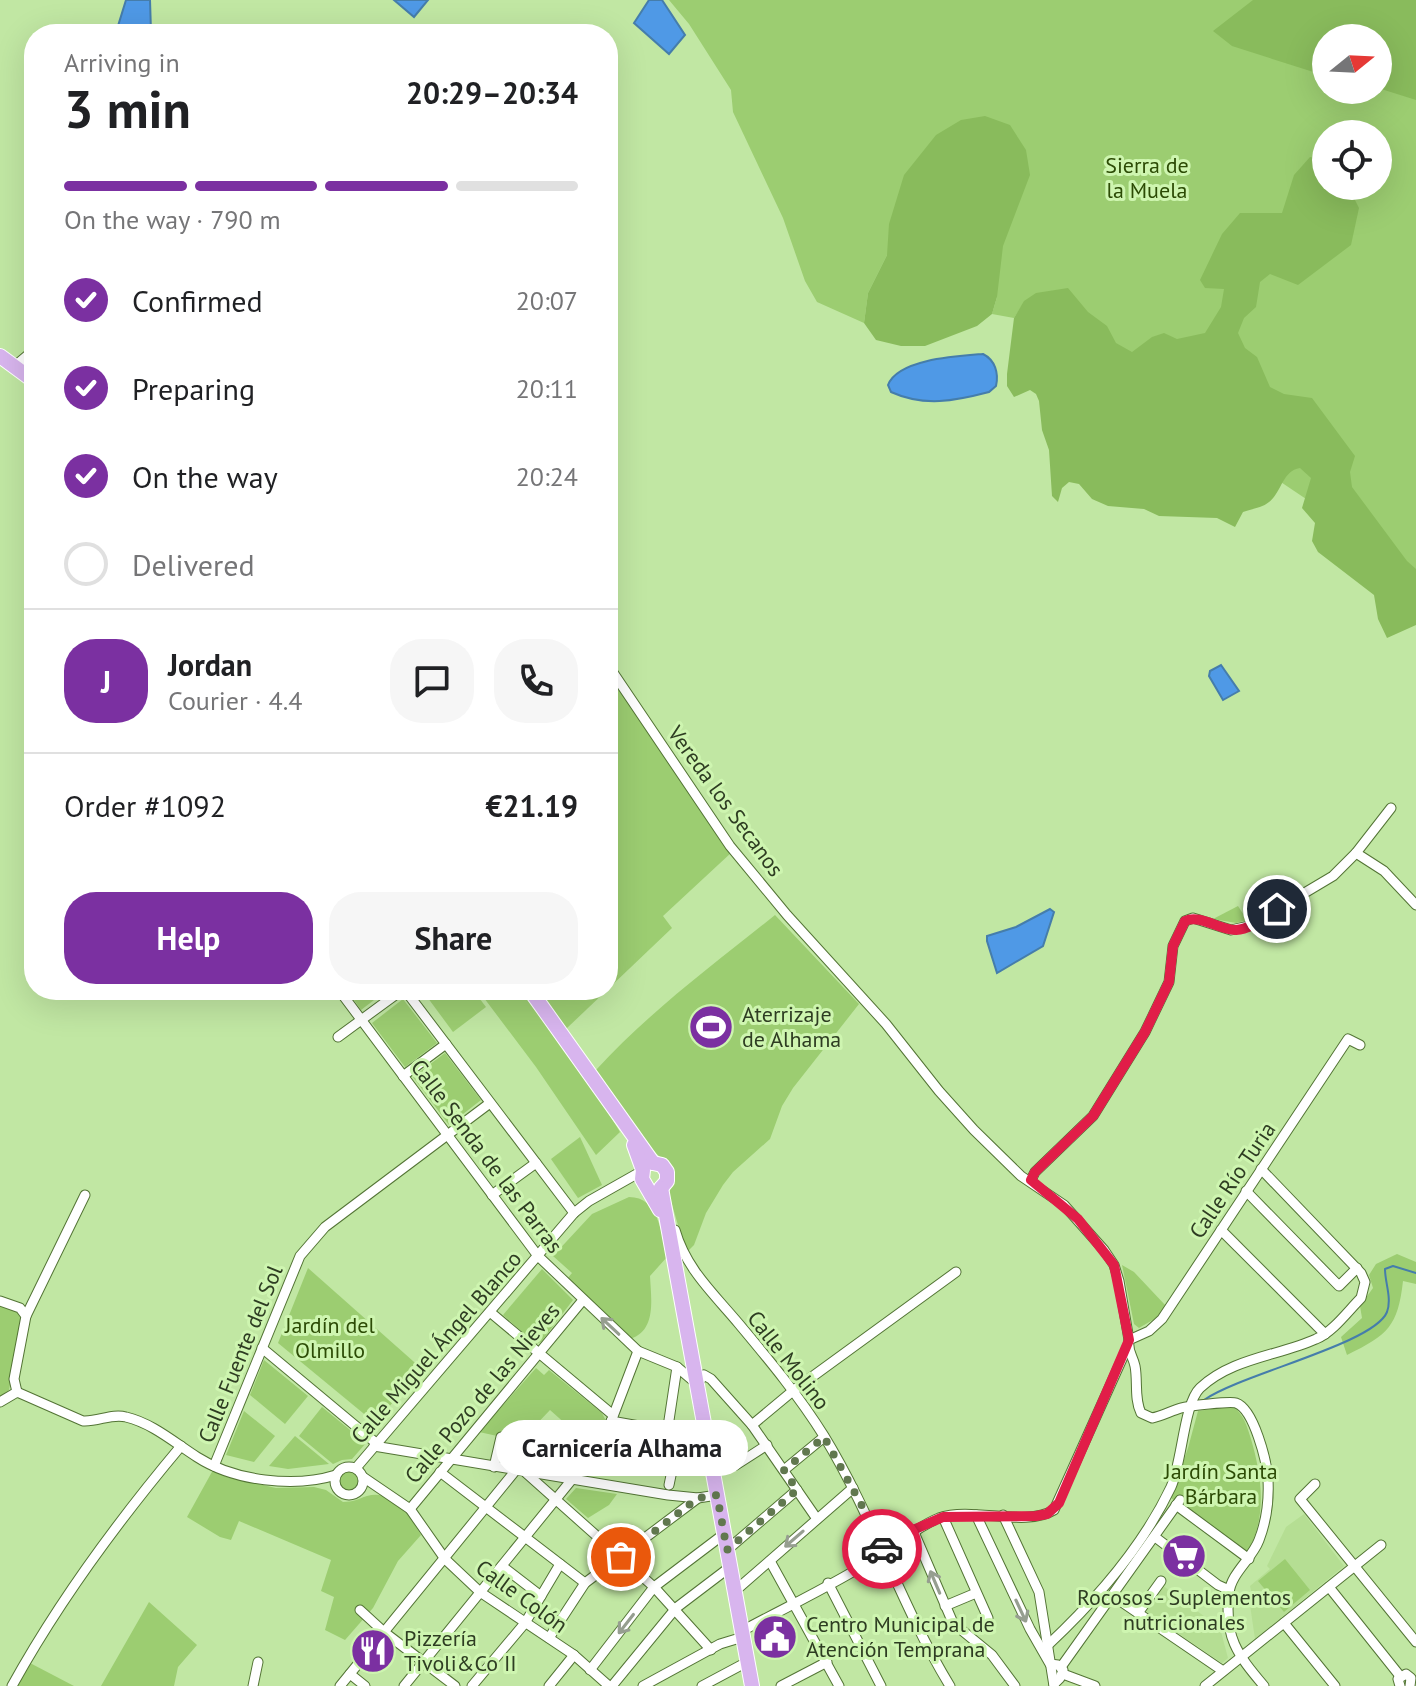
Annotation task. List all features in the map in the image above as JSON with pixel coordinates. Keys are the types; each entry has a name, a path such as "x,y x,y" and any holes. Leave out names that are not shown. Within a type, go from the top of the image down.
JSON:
{"main road":[{"path":"0,356 24,373"},
{"path":"537,1000 609,1097 651,1178 669,1236 678,1280 752,1686"}],"street":[{"path":"15,366 24,358"},
{"name":"Vereda los Secanos","path":"618,680 730,846 787,915 886,1024 974,1130 1021,1176 1031,1180 1078,1219 1114,1265 1128,1344 1134,1361 1137,1406 1143,1416 1152,1418 1191,1407"},
{"path":"1031,1180 1035,1172 1093,1116 1145,1032 1169,982 1173,946 1185,921 1193,918 1231,930 1249,926 1325,882 1356,853 1391,808"},
{"path":"1356,853 1384,871 1416,905"},
{"name":"Calle Senda de las Parras","path":"346,1000 538,1256 638,1351 677,1367 697,1384 702,1376 706,1376 752,1425"},
{"path":"338,1037 390,1000"},
{"path":"412,1000 574,1213"},
{"name":"Calle Río Turia","path":"1128,1344 1162,1319 1348,1039 1360,1045"},
{"path":"403,1076 446,1044"},
{"name":"Calle Fuente del Sol","path":"214,1466 293,1269 310,1242 325,1227 490,1103"},
{"path":"492,1195 536,1163"},
{"path":"1048,1645 1088,1606 1164,1501 1178,1466 1191,1407 1198,1390 1227,1369 1325,1334 1361,1298 1365,1282 1357,1268 1261,1169"},
{"name":"Calle Miguel Ángel Blanco","path":"356,1468 574,1213 614,1188 651,1178"},
{"name":"Calle Molino","path":"651,1178 680,1249 698,1276 794,1390 824,1437 853,1488 930,1653 950,1686"},
{"path":"1246,1191 1339,1286 1357,1268"},
{"path":"17,1392 14,1379 26,1316 85,1195"},
{"path":"1221,1230 1325,1334"},
{"path":"817,1519 752,1425 794,1390 956,1272"},
{"path":"678,1280 686,1273 698,1276"},
{"name":"Calle Pozo de las Nieves","path":"410,1509 583,1300"},
{"path":"0,1301 20,1308 26,1316"},
{"path":"490,1312 612,1418 707,1438"},
{"path":"643,1686 884,1554 913,1530 943,1517 1036,1516 1054,1510 1128,1344"},
{"path":"262,1348 375,1445 494,1467 698,1498 717,1495"},
{"path":"404,1686 604,1440 638,1351"},
{"path":"669,1485 667,1431 677,1367"},
{"path":"0,1402 17,1392"},
{"path":"17,1392 83,1421 120,1415 130,1417 214,1466 278,1483 318,1480 336,1475 345,1466 356,1468 363,1477 359,1491 346,1495 318,1480"},
{"path":"1191,1407 1236,1403 1248,1415 1254,1428 1268,1482 1264,1523 1257,1546 1229,1590 1229,1631 1240,1658 1264,1686"},
{"path":"534,1427 583,1468"},
{"path":"494,1467 501,1437"},
{"path":"784,1470 824,1437"},
{"path":"651,1458 712,1468 736,1465 767,1445"},
{"path":"12,1686 86,1566 181,1446"},
{"path":"520,1471 654,1587 711,1650"},
{"path":"340,1686 520,1471"},
{"path":"440,1472 585,1583"},
{"path":"336,1475 336,1488"},
{"name":"Calle Colón","path":"363,1477 410,1509 445,1559 480,1592 574,1655 611,1686"},
{"path":"1315,1484 1300,1499 1416,1642"},
{"path":"735,1591 853,1488"},
{"path":"727,1550 797,1490"},
{"name":"Calle Colón","path":"359,1491 388,1494"},
{"path":"549,1638 585,1583 698,1498"},
{"path":"1054,1685 1178,1503 1249,1559"},
{"path":"976,1515 1050,1664 1095,1686"},
{"path":"1003,1515 1039,1592 1054,1685"},
{"path":"943,1517 988,1618"},
{"path":"913,1530 953,1623 992,1655 1015,1686"},
{"path":"590,1670 654,1587 724,1534"},
{"path":"1155,1537 1229,1590"},
{"path":"1205,1686 1381,1545"},
{"path":"770,1561 839,1686"},
{"path":"472,1686 525,1623 560,1564"},
{"path":"502,1566 541,1596"},
{"path":"611,1686 676,1608 730,1567"},
{"path":"1138,1613 1161,1581"},
{"path":"828,1583 881,1686"},
{"path":"1329,1587 1407,1680"},
{"path":"945,1606 976,1593"},
{"path":"1113,1596 1223,1671"},
{"path":"360,1610 455,1686"},
{"path":"1284,1623 1335,1686"},
{"path":"549,1686 574,1655"},
{"path":"253,1686 258,1662"},
{"path":"702,1686 720,1682 747,1662"},
{"path":"781,1686 796,1683 827,1662"},
{"path":"350,1674 365,1686"}],"shaded area":[{"path":"1253,0 1416,0 1416,100 1392,92 1392,24 1312,24 1312,72 1232,46 1213,31"},
{"path":"985,116 1010,125 1026,150 1030,175 1003,246 992,314 977,326 925,346 901,346 876,340 864,323 868,293 887,255 889,224 904,175 936,135 961,120"},
{"path":"1312,157 1312,200 1355,200 1359,208 1351,245 1298,285 1270,274 1260,282 1256,307 1244,318 1238,333 1245,348 1257,357 1270,387 1284,394 1312,398 1355,456 1350,472 1352,487 1416,569 1416,625 1387,638 1378,619 1374,595 1318,552 1312,541 1315,523 1302,508 1311,478 1300,468 1289,473 1269,502 1243,512 1235,527 1217,518 1159,516 1144,509 1108,506 1092,499 1079,484 1069,482 1062,488 1058,502 1052,496 1049,450 1036,394 1030,390 1014,397 1007,386 1014,318 1024,301 1036,293 1068,288 1088,312 1107,326 1116,343 1132,352 1152,337 1164,333 1177,339 1205,333 1221,307 1224,289 1205,288 1200,280 1222,234 1240,213 1282,213 1294,175"},
{"path":"1304,1514 1344,1566 1255,1639 1250,1586 1270,1569 1267,1566 1286,1527"},
{"path":"1162,1585 1220,1628 1228,1658 1222,1663 1144,1610"}],"green space":[{"name":"Sierra de la Muela","path":"669,0 1416,0 1416,573 1021,307 1014,318 992,314 997,297 887,255 868,293 864,323 817,302 805,281 783,218 733,112 731,90 689,24"},
{"path":"618,685 732,852 663,916 672,928 618,979"},
{"path":"1238,906 1247,920 1236,923 1213,919"},
{"path":"775,915 859,1004 793,1088 782,1106 770,1139 723,1185 706,1213 694,1245 686,1253 669,1194 674,1176 665,1161 645,1144 596,1070 660,1008"},
{"path":"354,1000 374,1000 361,1010"},
{"path":"404,1000 437,1043 405,1067 372,1023"},
{"path":"429,1000 481,1000 486,1007 453,1032"},
{"path":"486,1000 530,1000 581,1068 620,1132 596,1155"},
{"path":"544,1000 596,1000 566,1029"},
{"path":"445,1053 481,1100 449,1125 413,1077"},
{"path":"580,1137 602,1185 578,1198 551,1159"},
{"path":"629,1197 647,1203 653,1210 667,1257 650,1276 651,1303 645,1329 630,1339 567,1279 572,1273 553,1256 592,1214"},
{"path":"1397,1254 1416,1262 1416,1284 1403,1281 1398,1309 1388,1327 1381,1335 1347,1355 1341,1337 1362,1318 1360,1306 1373,1288 1369,1275 1376,1264"},
{"path":"1122,1265 1134,1272 1166,1306 1156,1318 1139,1328 1134,1324"},
{"name":"Jardín del Olmillo","path":"308,1268 422,1369 380,1417 369,1418 278,1343"},
{"path":"542,1269 573,1300 541,1342 536,1344 503,1315"},
{"path":"0,1305 19,1312 23,1320 9,1390 0,1397"},
{"path":"264,1360 308,1396 285,1424 250,1395"},
{"path":"536,1368 544,1375 549,1370 602,1413 606,1421 597,1440 583,1428 577,1434 550,1410 530,1431 573,1470 571,1472 524,1465 525,1442 479,1432"},
{"name":"Jardín Santa Bárbara","path":"1233,1406 1248,1430 1260,1483 1258,1526 1246,1554 1171,1498 1198,1411"},
{"path":"322,1407 366,1443 352,1459 333,1464 299,1436"},
{"path":"244,1411 275,1436 254,1462 226,1455"},
{"path":"295,1436 329,1464 288,1469 269,1466"},
{"path":"213,1470 227,1477 276,1488 314,1487 326,1490 343,1502 367,1496 385,1496 400,1506 421,1535 398,1561 373,1608 345,1640 325,1630 334,1597 321,1591 331,1560 239,1521 231,1540 220,1537 187,1517"},
{"path":"348,1471 355,1474 358,1481 355,1488 348,1491 341,1488 338,1481 341,1474"},
{"path":"576,1488 617,1494 609,1505 588,1518 566,1499"},
{"path":"1285,1559 1310,1590 1284,1612 1258,1581"},
{"path":"149,1602 197,1645 178,1667 174,1686 101,1686"},
{"path":"30,1663 74,1686 17,1686"}],"water":[{"path":"126,0 150,0 151,24 119,24"},
{"path":"394,0 428,0 414,17"},
{"path":"649,0 662,0 685,35 669,54 634,23"},
{"path":"983,354 993,363 997,376 996,386 989,392 952,400 928,401 903,397 891,392 888,385 894,376 916,364"},
{"path":"1221,665 1239,691 1223,700 1209,676 1210,671"},
{"path":"1050,909 1054,912 1043,946 997,973 987,936 1016,927"}],"waterway":[{"path":"1204,1400 1358,1336 1377,1324 1387,1312 1389,1296 1385,1269 1393,1266 1416,1273"}],"way so far":[{"path":"621,1557 698,1498 717,1495 727,1550 797,1490 784,1470 824,1437 882,1549"}],"place":[{"name":"Aterrizaje de Alhama","path":"711,1027"},
{"name":"Rocosos - Suplementos nutricionales","path":"1184,1556"},
{"name":"Carnicería Alhama","path":"621,1557"},
{"name":"Centro Municipal de Atención Temprana","path":"775,1637"},
{"name":"Pizzería Tivoli&Co II","path":"373,1651"}],"route":[{"path":"882,1549 884,1554 913,1530 943,1517 1036,1516 1047,1514 1059,1503 1129,1340 1114,1265 1078,1219 1031,1180 1035,1172 1093,1116 1145,1032 1169,982 1173,946 1185,921 1193,918 1237,930 1277,909"}]}
